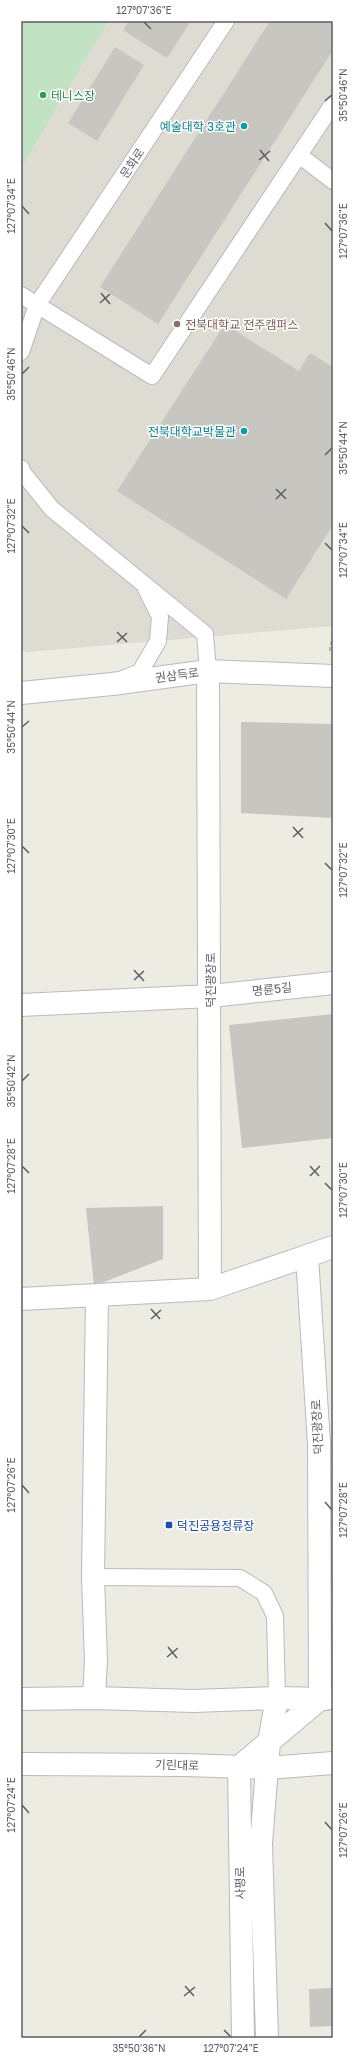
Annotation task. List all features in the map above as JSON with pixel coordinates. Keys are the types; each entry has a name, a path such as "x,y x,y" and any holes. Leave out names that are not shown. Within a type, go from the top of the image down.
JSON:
{"street":[{"name":"권삼득로","path":"21,693 112,684 208,671 333,676"},
{"name":"덕진광장로","path":"208,671 210,1289"},
{"name":"명륜5길","path":"21,1005 210,996 333,983"},
{"path":"21,1299 210,1289 333,1247"},
{"name":"덕진광장로","path":"307,1256 326,1443 326,1699"},
{"path":"94,1698 96,1660 93,1577 96,1295"},
{"path":"21,1699 94,1698 193,1701 277,1698 326,1699"},
{"name":"사평로","path":"267,2038 261,1844 269,1742 277,1698"},
{"path":"239,1767 269,1742 326,1699"},
{"path":"267,1768 326,1699"},
{"name":"기린대로","path":"21,1764 188,1765 267,1768 333,1763"},
{"name":"사평로","path":"239,1767 243,2038"}],"lane":[{"name":"문화로","path":"21,352 37,304 226,21"},
{"path":"21,295 152,376 333,104"},
{"path":"299,155 333,181"},
{"path":"21,468 23,473 52,509 205,634 208,671"},
{"path":"112,684 140,672 158,641 160,617 144,584"},
{"path":"93,1577 240,1578 264,1593 275,1616 277,1698"}],"path":[{"path":"329,653 333,634"}],"shaded area":[{"name":"전북대학교 전주캠퍼스","path":"21,21 333,21 333,626 27,652 21,650"}],"green space":[{"name":"테니스장","path":"21,21 108,21 21,168"}],"building":[{"path":"129,21 191,21 167,58 123,30"},
{"name":"예술대학 3호관","path":"270,21 333,21 333,50 158,324 100,287"},
{"path":"115,47 144,65 97,141 68,123"},
{"name":"전북대학교박물관","path":"225,324 299,371 310,353 333,367 333,525 286,599 117,491"},
{"path":"241,722 333,724 333,818 241,813"},
{"path":"333,1014 333,1138 242,1148 229,1025"},
{"path":"163,1206 163,1259 94,1286 86,1208"},
{"path":"333,1988 333,2026 310,2027 309,1989"}],"place":[{"name":"테니스장","path":"43,95"},
{"name":"예술대학 3호관","path":"244,126"},
{"name":"전북대학교 전주캠퍼스","path":"177,324"},
{"name":"전북대학교박물관","path":"244,431"},
{"name":"덕진공용정류장","path":"169,1525"}]}
